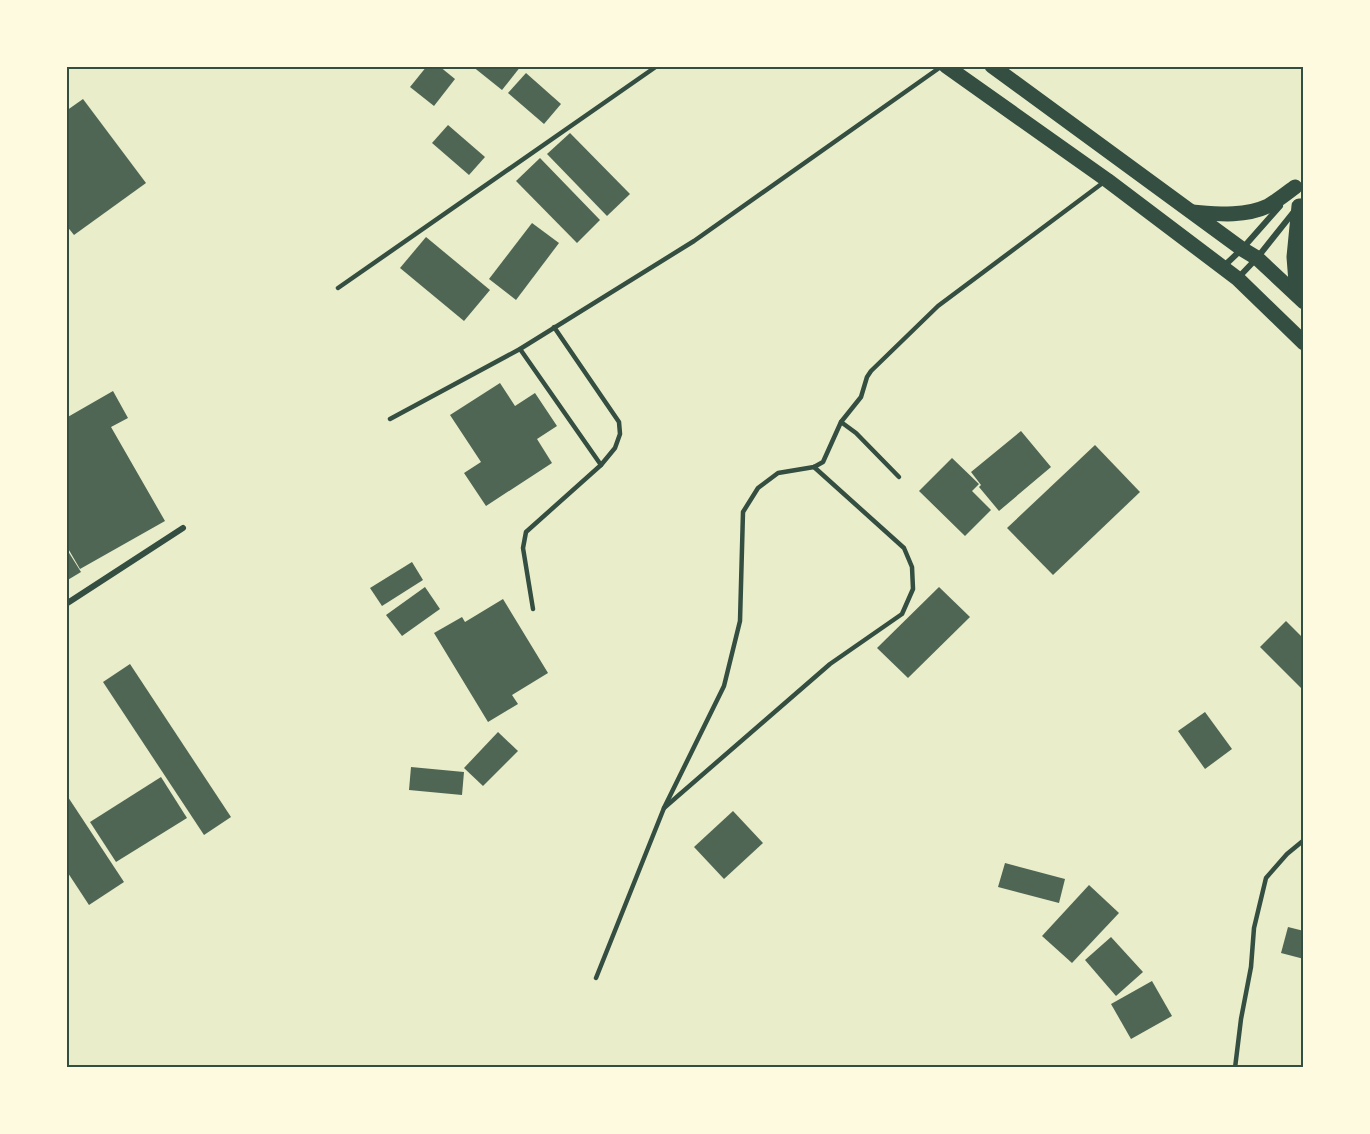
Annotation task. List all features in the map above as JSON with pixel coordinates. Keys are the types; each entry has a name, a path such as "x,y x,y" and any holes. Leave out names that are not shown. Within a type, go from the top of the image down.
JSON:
{"main road":[{"path":"944,66 1107,180 1238,279 1304,343"},
{"path":"992,66 1257,258 1300,298"},
{"path":"1193,212 1227,215 1247,212 1299,194 1294,257 1300,298"}],"street":[{"path":"1222,268 1299,194"},
{"path":"1238,279 1257,258 1299,194"},
{"path":"66,604 183,528"}],"lane":[{"path":"338,288 657,66"},
{"path":"390,420 520,349 693,241 944,66"},
{"path":"596,978 664,808 724,686 740,621 743,512 758,488 778,473 814,467 823,462 841,422 861,397 871,370 938,306 1107,180"},
{"path":"533,609 523,548 526,532 601,465 615,448 620,434 619,422 554,327"},
{"path":"520,349 601,465"},
{"path":"841,422 856,433 899,477"},
{"path":"664,808 830,664 902,614 914,589 912,567 904,548 814,467"},
{"path":"1235,1068 1241,1019 1251,968 1254,928 1266,878 1287,854 1304,840"}],"building":[{"path":"427,66 439,66 455,79 434,106 410,87"},
{"path":"472,66 521,66 502,90"},
{"path":"526,73 561,104 544,124 508,93"},
{"path":"83,99 146,183 74,235 66,225 66,111"},
{"path":"448,125 485,157 469,175 432,143"},
{"path":"570,133 630,194 607,216 547,154"},
{"path":"540,158 600,220 577,243 516,181"},
{"path":"532,223 559,243 516,300 489,279"},
{"path":"426,237 490,290 464,321 400,268"},
{"path":"500,383 515,406 535,393 557,426 537,439 552,463 486,506 464,473 481,462 450,415"},
{"path":"113,391 128,418 111,427 165,521 80,569 66,545 66,418"},
{"path":"1021,431 1051,467 999,511 979,487 981,485 971,472"},
{"path":"1095,445 1140,492 1053,575 1007,528"},
{"path":"952,458 979,484 972,491 991,510 965,536 919,491"},
{"path":"66,548 81,572 66,581"},
{"path":"412,562 423,580 382,606 370,588"},
{"path":"425,587 440,609 402,636 386,615"},
{"path":"939,587 970,617 908,678 877,648"},
{"path":"503,599 548,673 512,695 518,704 488,722 434,633 462,617 465,622"},
{"path":"1286,621 1304,639 1304,691 1260,647"},
{"path":"130,664 231,817 204,835 103,682"},
{"path":"1205,712 1232,749 1205,769 1178,731"},
{"path":"498,732 518,751 483,786 464,768"},
{"path":"411,767 464,772 462,795 409,790"},
{"path":"161,777 187,818 116,862 90,822"},
{"path":"66,794 124,882 89,905 66,870"},
{"path":"733,811 763,843 724,879 694,847"},
{"path":"1005,863 1065,879 1059,903 998,887"},
{"path":"1089,885 1119,913 1072,963 1042,936"},
{"path":"1288,927 1304,931 1304,959 1281,953"},
{"path":"1111,937 1143,972 1116,996 1085,960"},
{"path":"1152,981 1172,1016 1131,1039 1111,1004"}]}
